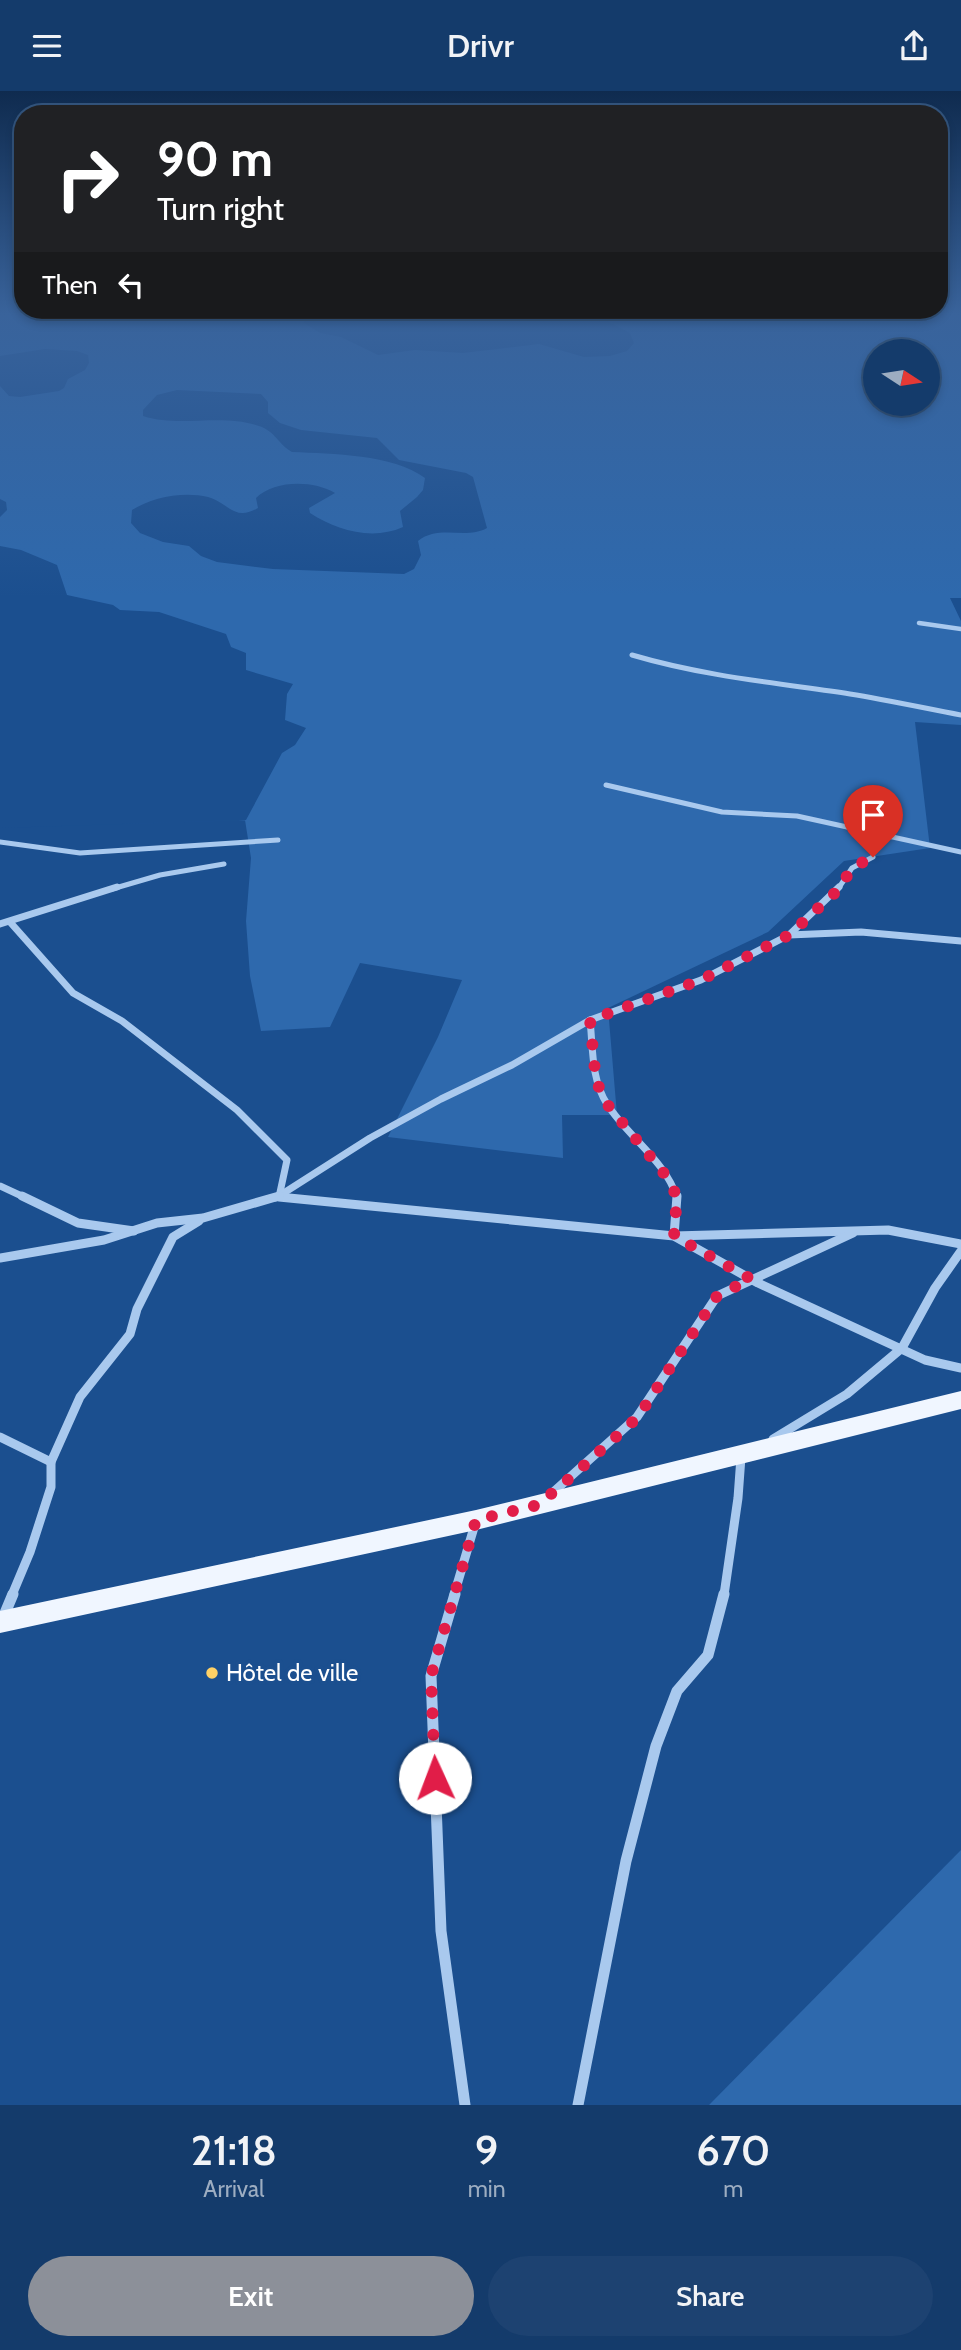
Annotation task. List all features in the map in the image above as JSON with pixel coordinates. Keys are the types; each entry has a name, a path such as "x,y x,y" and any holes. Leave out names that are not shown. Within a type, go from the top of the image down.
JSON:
{"main road":[{"path":"1,1622 476,1520 961,1400"}],"street":[{"path":"919,624 961,629"},
{"path":"632,655 670,666 729,677 853,695 961,715"},
{"path":"606,785 722,812 797,816 961,852"},
{"path":"0,842 80,853 278,839"},
{"path":"0,1258 104,1240 157,1223 203,1218 279,1197 370,1138 441,1099 512,1065 590,1020 701,980 789,935 838,890 852,868 873,857"},
{"path":"0,924 39,916 78,900 161,874 224,864"},
{"path":"10,922 73,993 122,1021 259,1129 288,1160 279,1197"},
{"path":"789,935 861,932 961,941"},
{"path":"590,1020 596,1081 607,1104 663,1172 677,1196 674,1236"},
{"path":"0,1186 78,1223 136,1231"},
{"path":"279,1197 674,1236 888,1230 961,1244"},
{"path":"1,1622 30,1552 51,1487 51,1462 80,1397 130,1334 136,1309 173,1237 203,1218"},
{"path":"538,1505 638,1417 717,1296 857,1232"},
{"path":"674,1236 751,1279 925,1360 961,1368"},
{"path":"578,2105 626,1861 656,1746 677,1691 708,1655 722,1606 738,1498 741,1456 808,1420 847,1394 902,1348 935,1288 961,1251"},
{"path":"0,1437 51,1462"},
{"path":"465,2105 441,1931 431,1676 476,1520"}],"shaded area":[{"path":"0,409 144,409 143,416 171,421 245,422 269,431 292,452 362,457 396,464 425,478 423,490 400,511 403,527 379,533 355,532 320,519 310,513 309,508 335,493 316,486 294,484 264,492 256,498 258,508 243,513 199,495 168,496 149,502 132,510 131,523 140,533 163,542 189,546 201,556 217,562 273,569 404,574 414,569 421,555 418,541 426,536 435,533 470,533 487,528 473,477 466,473 399,460 377,438 301,430 280,423 268,413 268,409 863,409 863,417 940,417 940,409 961,409 961,598 950,598 961,621 961,725 915,722 930,848 844,861 768,932 608,1008 617,1115 562,1115 563,1158 388,1137 438,1037 462,980 360,963 330,1027 261,1031 250,976 246,921 251,858 245,820 282,753 295,745 306,728 285,720 287,694 293,684 246,670 246,653 231,647 226,634 159,612 120,610 113,605 67,595 57,565 21,550 0,546 0,517 7,510 6,502 0,499"},
{"path":"961,1850 961,2105 709,2105"}],"place":[{"name":"Hôtel de ville","path":"212,1673"}],"route":[{"path":"435,1778 431,1676 476,1520 538,1505 570,1478 638,1417 717,1296 751,1279 674,1236 677,1196 663,1172 607,1104 596,1081 590,1020 701,980 789,935 823,900 838,890 852,868 873,857"}]}
